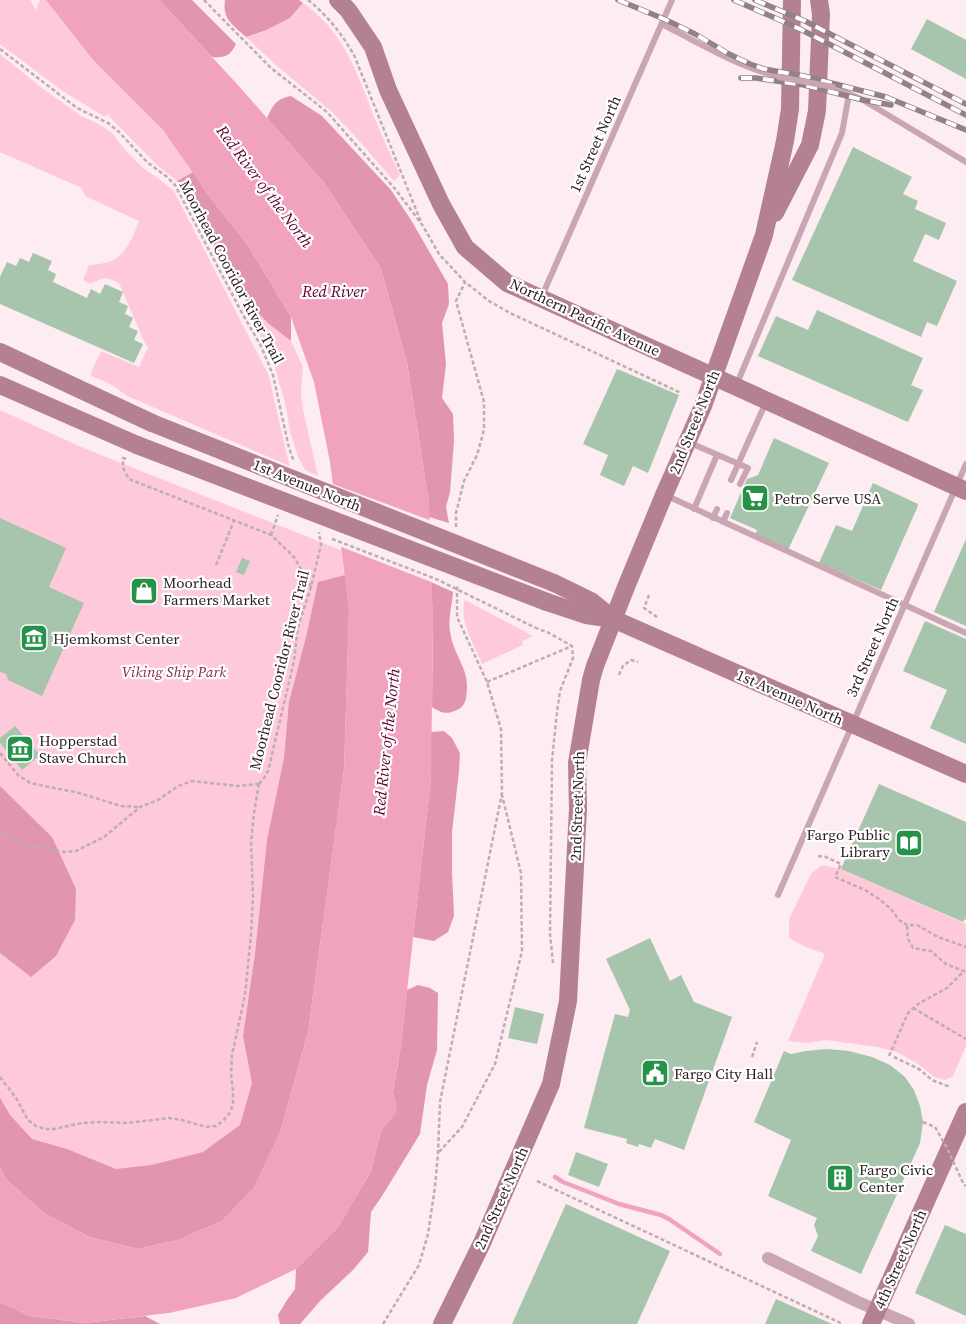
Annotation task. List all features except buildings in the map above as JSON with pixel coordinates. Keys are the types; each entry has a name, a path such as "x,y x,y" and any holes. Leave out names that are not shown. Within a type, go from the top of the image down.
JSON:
{"main road":[{"name":"Northern Pacific Avenue","path":"338,0 352,16 373,47 388,90 441,204 465,247 508,283 961,489"},
{"name":"2nd Street North","path":"442,1324 482,1243 550,1084 568,1001 578,809 577,763 591,680 613,619 703,406 764,236 785,141 790,109 792,0"},
{"name":"2nd Street North","path":"764,236 810,145 817,111 821,14 819,0"},
{"name":"1st Avenue North","path":"0,352 152,423 554,583 592,601 613,619"},
{"name":"1st Avenue North","path":"0,385 133,453 547,602 586,615 613,619 966,774"},
{"name":"4th Street North","path":"874,1317 966,1112"}],"street":[{"path":"768,1258 856,1301 874,1317 910,1324"}],"lane":[{"name":"1st Street North","path":"541,299 672,0"},
{"path":"662,24 759,72 833,87 864,100 966,162"},
{"path":"736,387 842,133 849,94"},
{"path":"731,480 767,401"},
{"path":"687,441 748,468 740,484"},
{"path":"694,508 717,455"},
{"name":"3rd Street North","path":"778,895 904,605 961,489 966,464"},
{"path":"664,495 966,633"},
{"path":"713,518 717,509"},
{"path":"724,522 728,513"}],"path":[{"path":"204,0 271,68 327,112 396,190 422,226 439,254 465,282 489,301 510,313 681,392"},
{"path":"308,0 318,8 345,39 354,55 422,226"},
{"name":"Moorhead Cooridor River Trail","path":"0,49 78,108 108,123 148,163 175,185 261,346 273,374 289,448 296,467"},
{"path":"456,532 456,513 464,481 477,455 484,430 484,402 456,301 465,282"},
{"path":"133,453 123,458 123,468 129,479 271,535 294,556 311,587"},
{"path":"272,515 281,519"},
{"path":"216,565 234,521"},
{"name":"Moorhead Cooridor River Trail","path":"0,1077 12,1091 28,1120 36,1126 45,1129 54,1130 82,1123 128,1123 169,1118 206,1127 216,1126 229,1114 233,1105 232,1055 245,995 251,935 253,897 251,842 254,813 259,784 268,772 294,661 298,627 311,587 321,545 318,526"},
{"path":"317,533 436,579 572,646"},
{"path":"383,1324 419,1265 428,1234 436,1187 440,1102 502,793 501,730 487,682 457,617 457,579"},
{"path":"649,595 644,608 658,617"},
{"path":"487,682 572,646"},
{"path":"553,966 550,934 552,760 560,691 573,658 572,646"},
{"path":"619,675 623,666 631,660 638,662"},
{"path":"0,753 18,775 30,783 79,793 121,806 140,807"},
{"path":"0,833 29,845 64,852 76,851 104,837 140,807 158,800 178,786 192,781 238,786 259,784"},
{"path":"438,1153 462,1127 495,1064 522,951 522,873 502,793"},
{"path":"818,856 826,857 841,864 836,877 865,890 879,899 891,909 899,920 907,925 917,925 938,937 966,947"},
{"path":"889,1056 908,1013 918,1004 947,988 965,971 946,964 931,951 912,948 908,939 907,925"},
{"path":"913,1008 966,1039"},
{"path":"752,1057 757,1042"},
{"path":"894,1057 919,1069 932,1080 950,1087"},
{"path":"923,1122 935,1127 947,1148 961,1180 966,1186"},
{"path":"537,1181 843,1324"}],"green space":[{"path":"0,0 30,0 36,10 40,0 46,0 93,60 163,130 193,172 177,181 158,166 107,114 105,117 61,90 0,44"},
{"path":"303,3 329,27 348,55 400,175 394,181 333,113 246,37 290,18"},
{"path":"0,54 81,116 99,124 112,133 143,168 174,191 269,376 290,466 127,396 114,386 90,375 101,351 139,367 148,347 119,283 105,279 91,284 83,280 89,265 109,262 122,253 131,240 139,221 85,196 82,188 0,152"},
{"path":"243,302 247,302 269,324 291,341 303,367 301,393 303,410 318,476 305,470 298,457 274,365"},
{"name":"Viking Ship Park","path":"0,410 79,446 341,550 349,609 344,769 308,1032 254,1188 0,1168"},
{"path":"465,600 533,636 522,641 523,645 482,664 465,624 463,608"},
{"path":"822,865 841,869 966,924 966,1046 953,1076 945,1080 934,1077 918,1064 899,1053 878,1047 826,1040 808,1043 788,1041 825,954 789,938 789,919 811,874"}],"shaded area":[{"path":"159,0 192,0 236,44 234,48 227,55 212,57"},
{"path":"225,0 299,0 303,3 290,18 266,30 246,37 227,17"},
{"path":"291,96 322,116 391,190 411,220 448,284 449,304 442,323 446,364 442,398 453,414 454,441 450,492 446,507 449,523 429,517 429,503 407,363 381,269 325,184 267,118 276,103"},
{"path":"193,172 249,247 291,317 291,341 269,324 247,302 232,280 212,244 200,215 177,181"},
{"path":"345,575 349,609 344,769 308,1032 280,1133 254,1188 222,1221 178,1240 138,1249 89,1237 44,1213 7,1180 0,1168 0,1098 10,1115 32,1139 67,1149 116,1169 151,1165 203,1152 240,1125 252,1083 243,1036 255,954 267,840 284,758 289,702 318,582"},
{"path":"431,582 453,592 450,631 466,679 466,698 462,707 447,713 432,707 433,622"},
{"path":"444,731 452,738 460,753 452,832 454,916 448,932 434,941 413,937 431,779 431,732"},
{"path":"0,786 52,837 76,889 75,920 56,956 31,977 0,953"},
{"path":"418,985 430,988 438,993 437,1050 427,1085 420,1134 371,1212 368,1252 300,1324 280,1324 278,1315 295,1289 296,1269 338,1227 371,1171 381,1130 395,1114 396,1105 393,1092 401,1045 407,990"},
{"path":"0,1302 30,1316 84,1323 145,1316 160,1324 0,1324"}],"water":[{"name":"Red River","path":"46,0 159,0 237,84 325,184 381,269 407,363 429,503 433,622 431,779 401,1045 393,1092 396,1105 395,1115 381,1130 371,1171 338,1227 296,1269 236,1298 169,1313 84,1323 30,1316 0,1302 0,1168 7,1180 44,1213 89,1237 138,1249 178,1240 222,1221 254,1188 280,1133 308,1032 344,769 349,609 330,462 314,382 291,317 249,247 207,193 163,130 93,60"}],"pier":[{"path":"330,483 432,521 434,583 339,546"}],"waterway":[{"path":"555,1177 619,1204 661,1215 720,1254"}],"railway":[{"path":"618,0 695,34 750,64 764,69 804,76 886,97 966,130"},
{"path":"734,0 800,29 966,115"},
{"path":"755,0 805,21 966,104"},
{"path":"741,78 756,78 804,85 891,105"}],"place":[{"name":"Petro Serve USA","path":"755,498"},
{"name":"Moorhead Farmers Market","path":"144,591"},
{"name":"Hjemkomst Center","path":"34,638"},
{"name":"Hopperstad Stave Church","path":"20,749"},
{"name":"Fargo Public Library","path":"909,843"},
{"name":"Fargo City Hall","path":"655,1073"},
{"name":"Fargo Civic Center","path":"840,1178"}],"water label":[{"name":"Red River of the North","path":"265,186"},
{"name":"Red River of the North","path":"386,742"}]}
